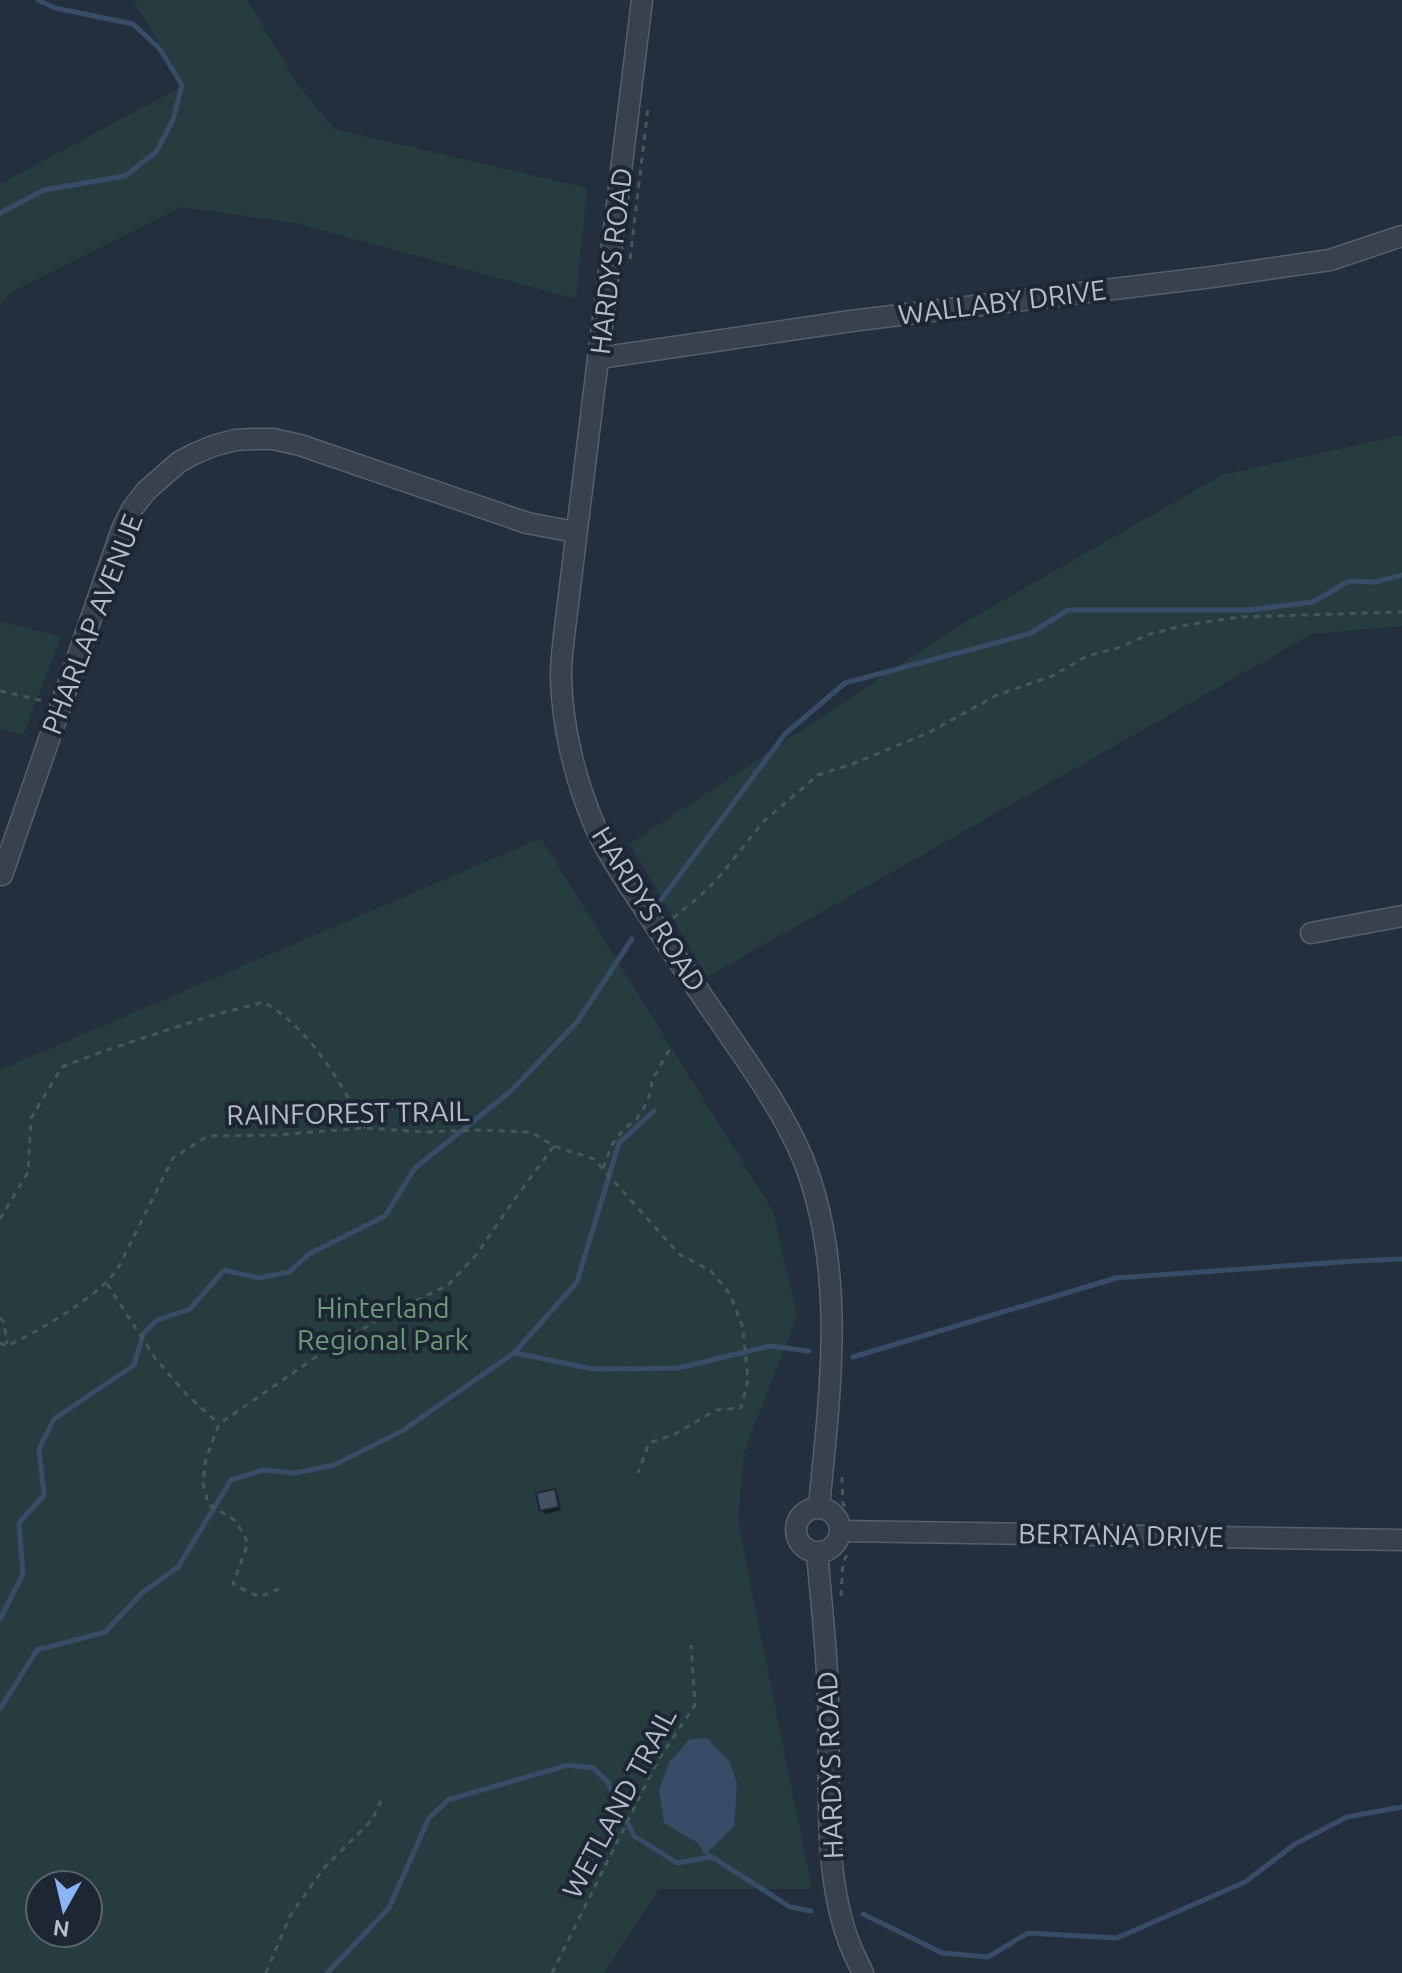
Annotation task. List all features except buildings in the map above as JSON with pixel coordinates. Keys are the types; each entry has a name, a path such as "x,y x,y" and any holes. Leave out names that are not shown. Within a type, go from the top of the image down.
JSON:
{"street":[{"name":"HARDYS ROAD","path":"642,0 575,532 561,676 565,719 577,777 595,826 617,868 775,1105 802,1157 817,1202 827,1251 832,1367 819,1507"},
{"name":"WALLABY DRIVE","path":"599,358 851,321 1330,260 1402,236"},
{"name":"PHARLAP AVENUE","path":"2,875 122,529 146,491 170,469 194,454 235,440 273,439 300,445 527,523 575,532"},
{"path":"1311,933 1402,916"},
{"path":"819,1507 826,1508 837,1517 841,1531 833,1546 817,1552 802,1545 795,1530 802,1514 819,1507"},
{"name":"BERTANA DRIVE","path":"841,1531 1402,1540"},
{"name":"HARDYS ROAD","path":"817,1552 828,1697 829,1828 835,1884 850,1946 863,1973"}],"path":[{"path":"658,930 699,897 764,821 818,775 928,733 997,695 1052,676 1087,656 1118,648 1150,634 1240,617 1402,612"},
{"path":"0,691 60,705"},
{"path":"0,1219 28,1172 31,1118 62,1067 210,1016 264,1002 276,1009 311,1042 338,1079 365,1128"},
{"path":"638,1473 649,1443 675,1434 716,1410 741,1408 748,1380 743,1328 730,1294 711,1271 679,1254 603,1168 613,1143 644,1108 652,1080 671,1047"},
{"name":"RAINFOREST TRAIL","path":"7,1346 34,1334 107,1284 173,1158 208,1136 276,1135 365,1128 424,1132 531,1132 554,1146 594,1159 603,1168"},
{"path":"279,1589 259,1597 233,1584 248,1543 236,1521 208,1504 203,1483 206,1459 219,1424 326,1350 448,1285 476,1255 554,1146"},
{"path":"107,1284 155,1358 187,1395 219,1424"},
{"path":"0,1318 4,1322 7,1346"},
{"path":"0,1343 7,1346"},
{"path":"842,1475 843,1504 855,1516"},
{"name":"WETLAND TRAIL","path":"552,1973 657,1762 695,1705 691,1645"},
{"path":"266,1973 290,1916 324,1868 372,1820 383,1796"}],"green space":[{"path":"133,0 247,0 296,82 334,129 587,188 576,299 295,223 181,207 13,291 0,304 0,184 185,85"},
{"path":"1402,435 1402,626 1312,634 707,977 630,844 955,628 1222,475"},
{"path":"0,621 61,637 23,735 0,729"},
{"name":"Hinterland Regional Park","path":"541,838 773,1211 797,1316 744,1452 738,1522 812,1889 659,1889 604,1973 0,1973 0,1070"}],"water":[{"path":"707,1738 730,1762 737,1783 734,1826 705,1855 698,1843 664,1823 659,1789 670,1761 690,1739"}],"waterway":[{"path":"0,213 44,190 125,176 156,152 173,120 182,85 160,49 133,24 55,8 38,0"},
{"path":"661,900 785,734 845,683 1029,634 1068,610 1249,610 1313,602 1349,581 1375,582 1402,575"},
{"path":"0,1619 23,1574 19,1523 44,1495 39,1449 54,1419 134,1365 143,1334 157,1320 190,1309 224,1270 259,1278 289,1272 309,1254 385,1216 415,1168 511,1091 577,1022 632,939"},
{"path":"0,1709 37,1650 105,1632 143,1592 178,1567 231,1480 263,1470 295,1473 334,1465 402,1431 514,1353 577,1282 619,1143 654,1111"},
{"path":"853,1357 1116,1278 1402,1259"},
{"path":"515,1353 593,1369 678,1368 770,1346 809,1351"},
{"path":"327,1973 389,1908 429,1818 448,1800 568,1765 593,1768 607,1781 634,1836 677,1863 710,1857"},
{"path":"863,1914 942,1953 988,1957 1028,1933 1117,1938 1245,1882 1295,1844 1347,1817 1402,1807"},
{"path":"709,1855 790,1907 811,1911"}]}
